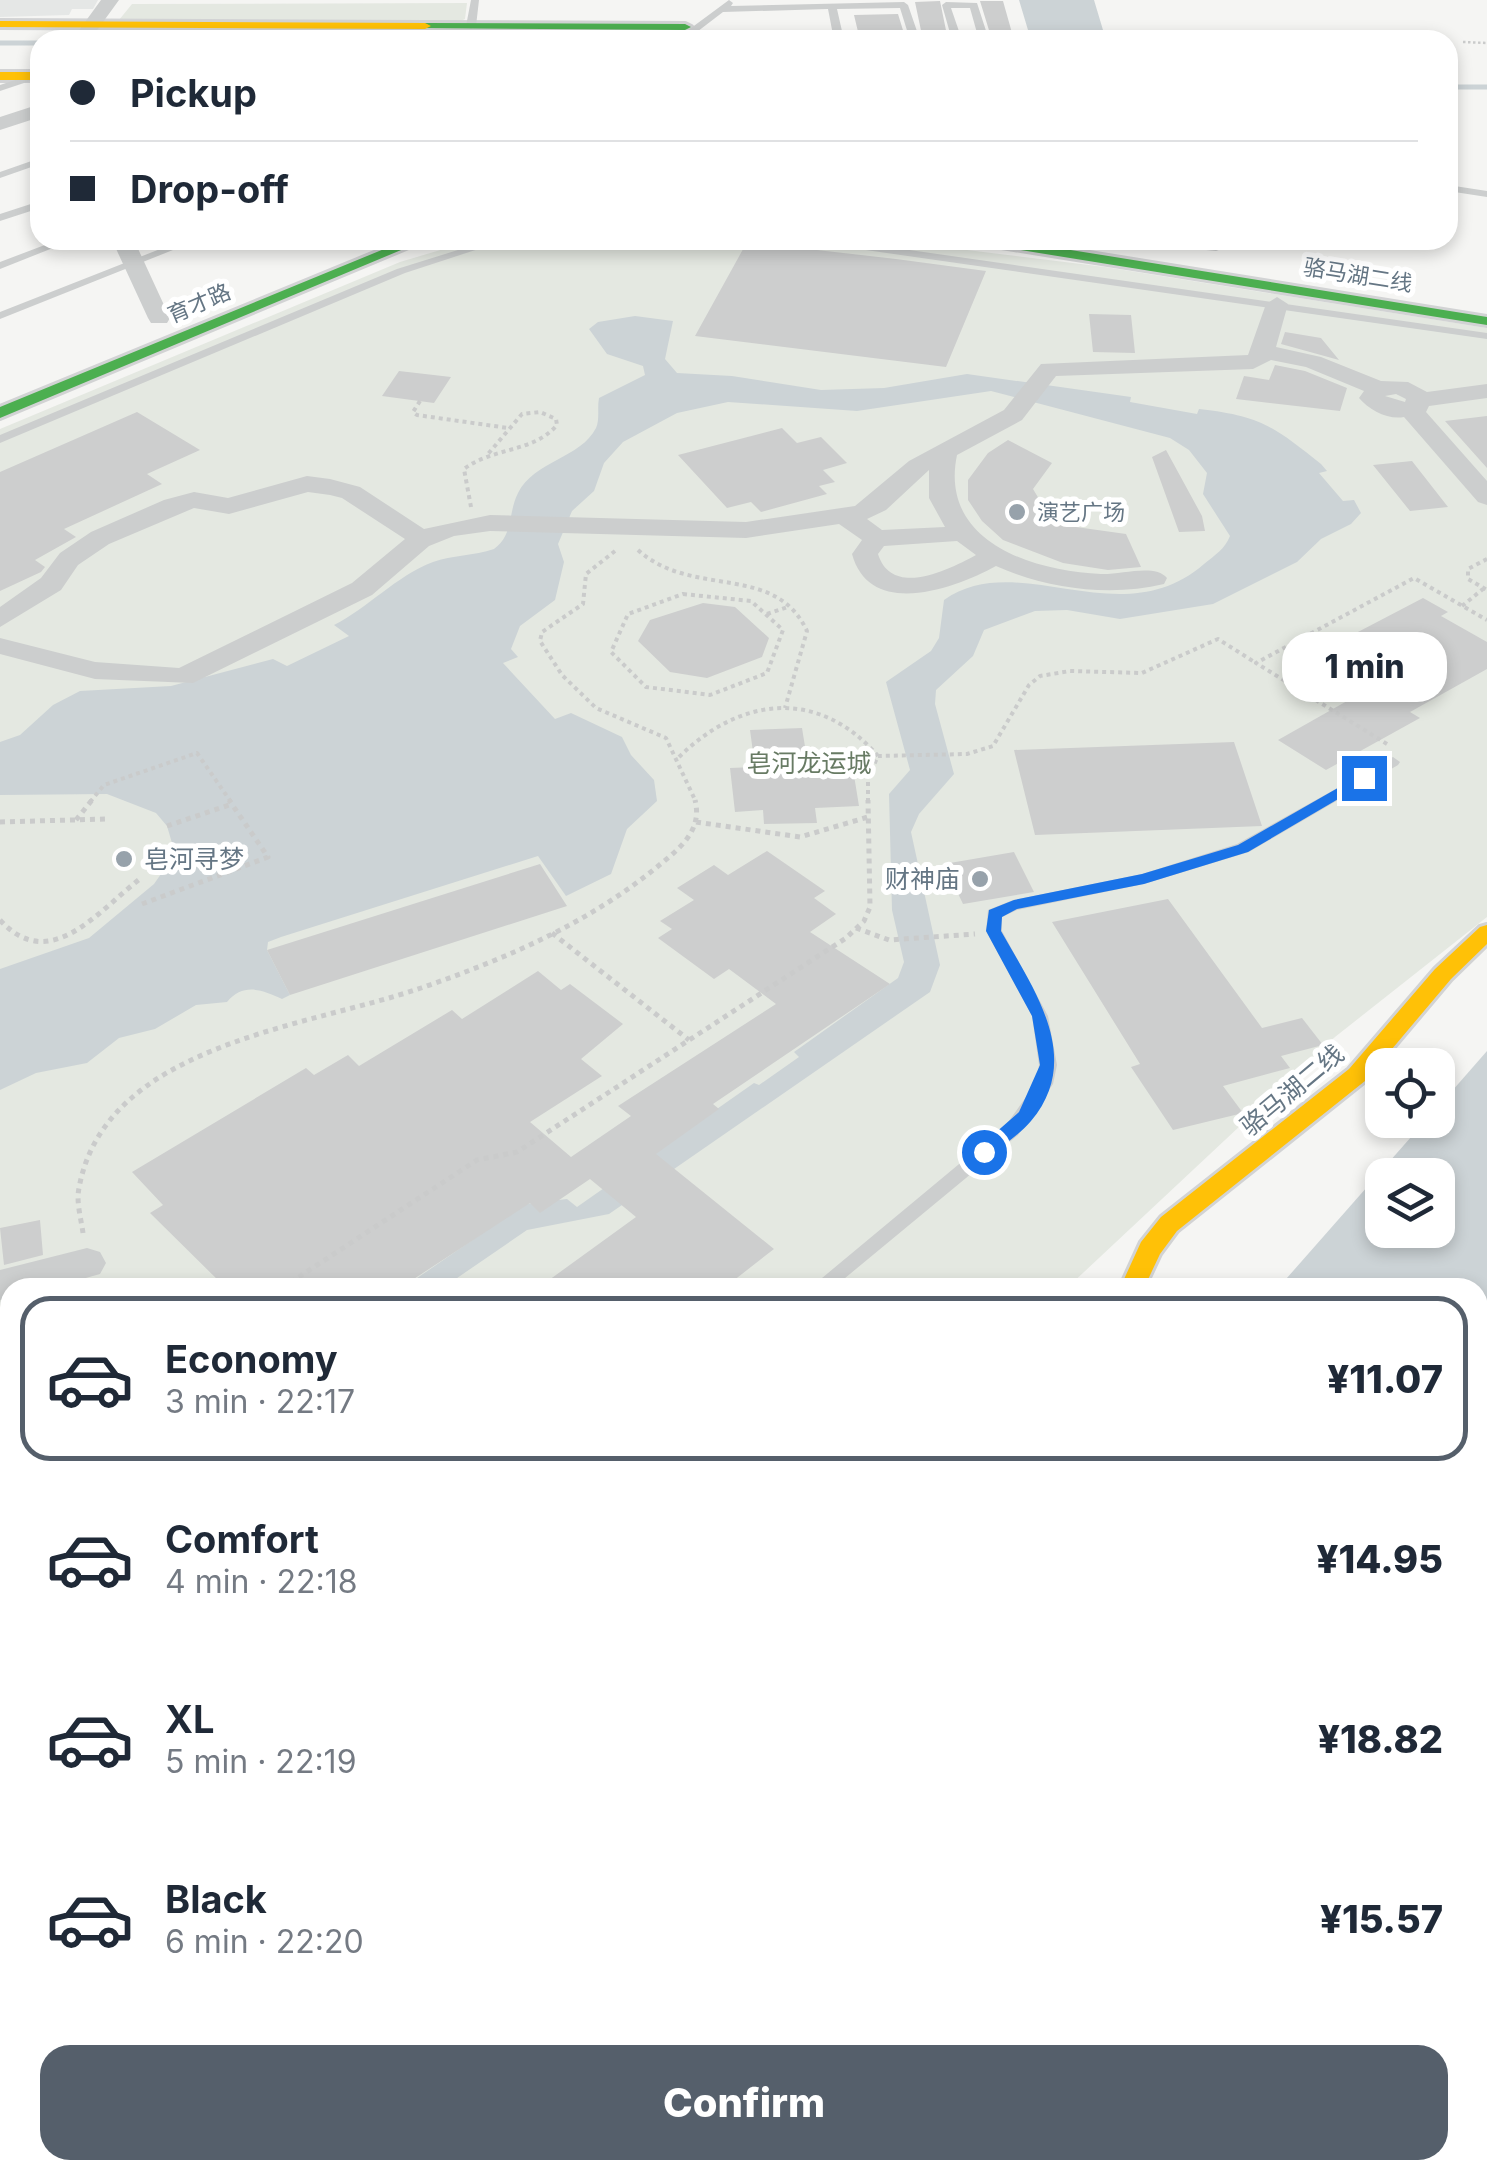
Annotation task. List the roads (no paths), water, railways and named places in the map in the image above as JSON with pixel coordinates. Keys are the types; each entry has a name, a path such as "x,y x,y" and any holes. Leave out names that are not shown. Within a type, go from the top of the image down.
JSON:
{"street":[{"path":"88,30 110,0"},
{"path":"685,30 685,18 711,4"},
{"path":"0,24 65,30"},
{"path":"215,30 471,26 566,30"},
{"path":"0,76 30,76"},
{"path":"0,124 30,114"},
{"path":"128,250 160,318"},
{"path":"301,262 332,250"},
{"name":"育才路","path":"0,413 394,250"},
{"name":"骆马湖二线","path":"1046,250 1487,321"},
{"path":"0,646 94,670 183,677 362,590 421,538 476,524 638,535 746,530 846,517 877,505 898,482 1013,414 1050,368 1252,362 1264,351 1277,304"},
{"path":"1264,351 1312,362 1378,388 1400,388 1487,497"},
{"path":"1416,405 1487,392"},
{"path":"944,452 941,495 948,513 962,530 996,555 1101,582 1154,578"},
{"path":"0,620 51,584 69,560 100,538 184,502 229,506 307,484 330,487 351,492 421,538"},
{"path":"846,517 876,538 950,535 962,530"},
{"path":"876,538 865,554 867,565 876,576 901,586 940,583 996,555"},
{"name":"骆马湖二线","path":"1137,1278 1150,1249 1170,1224 1378,1053 1458,953 1487,932"},
{"path":"29,1278 87,1264"}],"lane":[{"path":"471,26 475,0"},
{"path":"711,4 732,0"},
{"path":"711,4 904,5 912,30"},
{"path":"954,30 946,6 974,5 981,30"},
{"path":"832,7 838,30"},
{"path":"0,88 30,79"},
{"path":"0,175 30,164"},
{"path":"1458,190 1487,194"},
{"path":"0,218 30,208"},
{"path":"0,266 42,250"},
{"path":"0,316 167,250"},
{"path":"0,440 401,271 469,250"},
{"path":"889,250 1487,336"},
{"path":"831,1278 1012,1130 1044,1084 1048,1065 1040,1016 994,931 994,914 1001,908 1144,879 1262,840 1305,810 1393,762"}],"waterway":[{"path":"0,43 30,43"},
{"path":"1458,87 1487,87"}],"place":[{"name":"演艺广场","path":"1017,512"},
{"name":"皂河寻梦","path":"124,859"},
{"name":"财神庙","path":"980,879"}],"park label":[{"name":"皂河龙运城","path":"809,763"}]}
